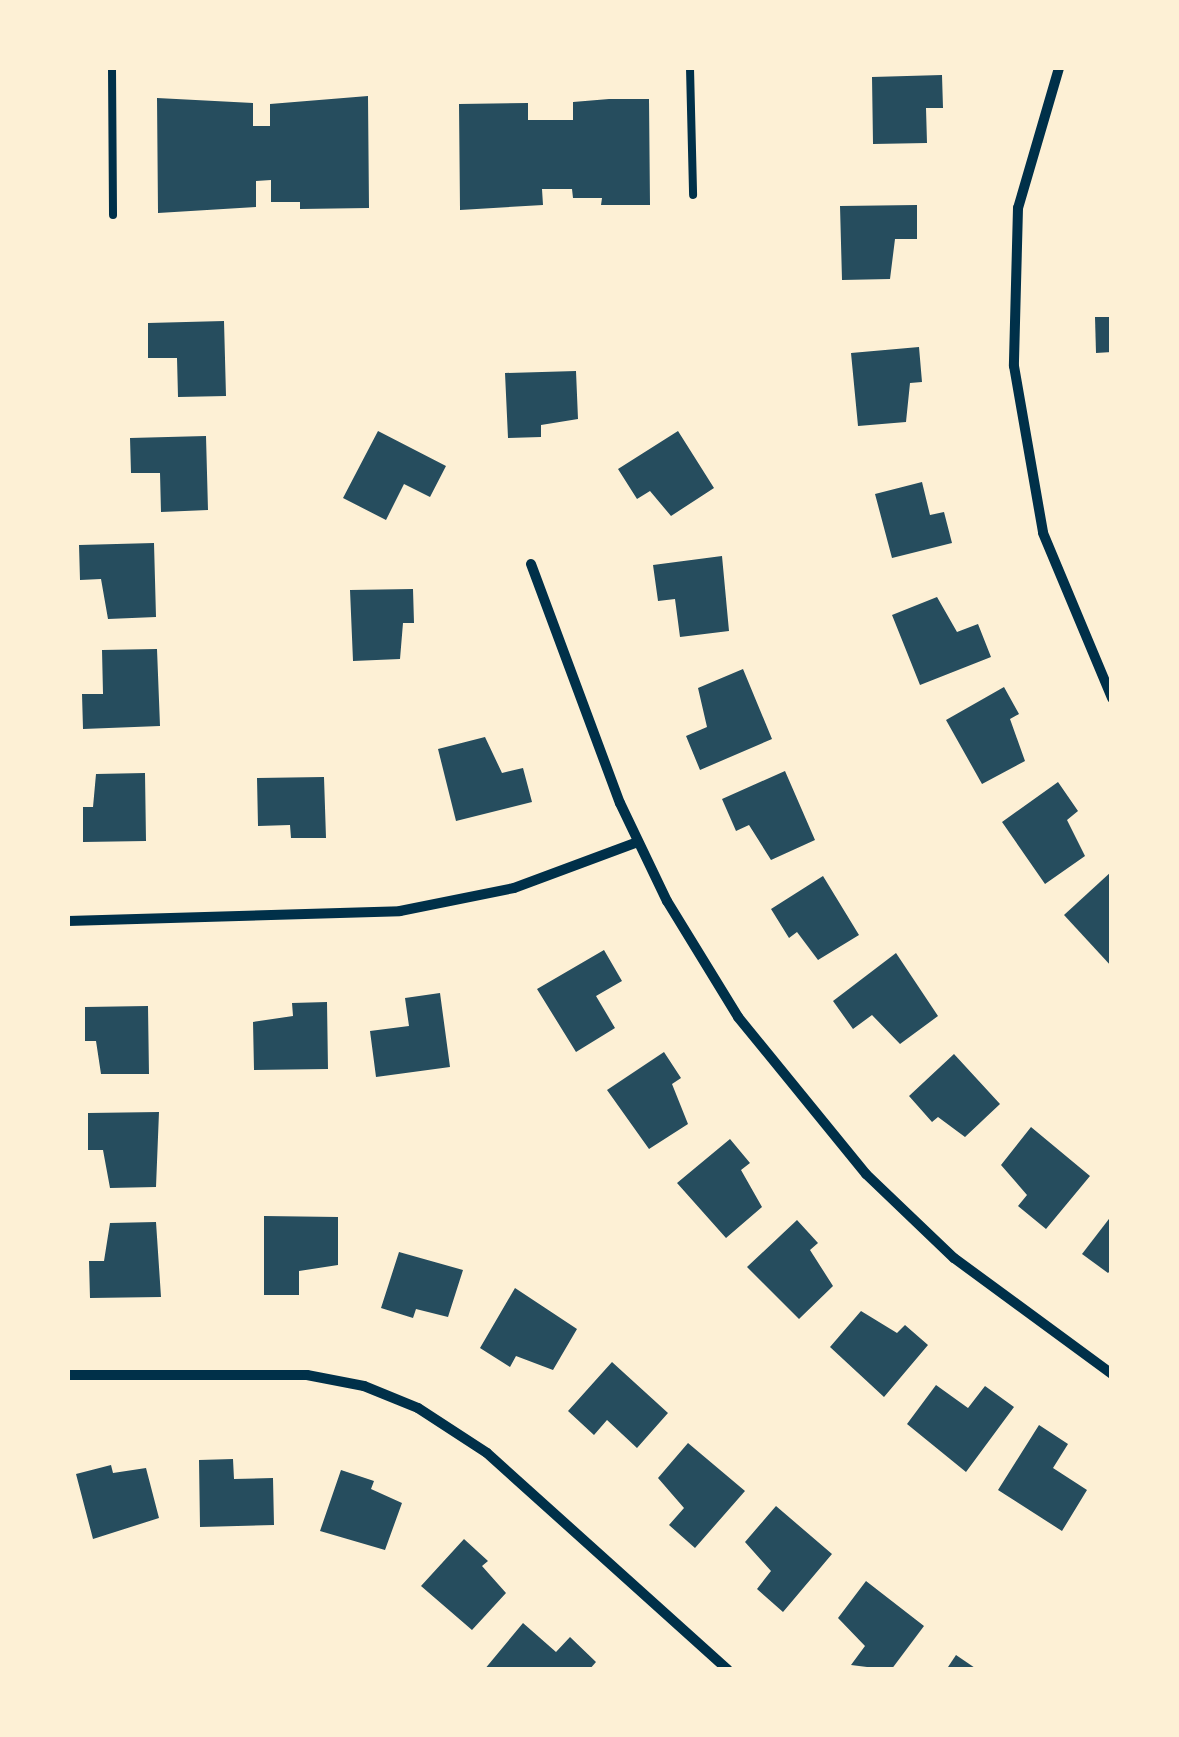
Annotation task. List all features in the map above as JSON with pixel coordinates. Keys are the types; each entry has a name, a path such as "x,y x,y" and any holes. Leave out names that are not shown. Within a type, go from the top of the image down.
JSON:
{"street":[{"path":"1060,68 1018,208 1014,366 1042,533 1112,698"},
{"path":"531,564 638,842 701,960 821,1124 954,1258 1112,1374"},
{"path":"68,921 400,911 514,888 638,842"},
{"path":"68,1375 307,1375 364,1386 418,1408 486,1453 728,1670"}],"lane":[{"path":"112,68 113,215"},
{"path":"690,68 694,195"}],"building":[{"path":"942,75 943,108 926,108 927,143 873,144 872,77"},
{"path":"368,96 369,208 300,209 300,202 271,202 271,180 256,181 256,207 158,213 157,98 253,103 253,126 270,126 270,104"},
{"path":"649,99 650,205 601,205 602,198 573,198 572,189 542,189 543,205 460,210 459,104 528,103 528,120 573,120 573,102"},
{"path":"917,205 917,239 895,239 890,279 842,280 840,206"},
{"path":"1095,317 1112,317 1112,352 1096,353"},
{"path":"224,321 226,396 178,397 177,358 148,358 148,323"},
{"path":"919,347 922,382 910,383 906,422 858,426 851,353"},
{"path":"576,371 578,419 541,425 541,437 508,438 505,373"},
{"path":"378,431 446,466 430,497 404,484 386,520 343,498"},
{"path":"678,431 714,488 671,516 650,491 637,499 618,469"},
{"path":"206,436 208,510 161,512 160,473 131,473 130,438"},
{"path":"922,482 930,515 944,512 952,543 892,558 875,494"},
{"path":"154,543 156,617 108,619 101,579 80,580 79,545"},
{"path":"722,556 729,631 680,637 675,599 658,601 653,565"},
{"path":"413,589 414,623 403,623 400,659 353,661 350,590"},
{"path":"937,597 957,632 978,624 991,657 920,685 892,615"},
{"path":"157,649 160,726 83,729 82,694 103,694 102,650"},
{"path":"743,669 772,739 700,770 686,736 707,727 698,688"},
{"path":"1004,687 1019,714 1010,719 1025,761 982,784 946,720"},
{"path":"485,737 502,773 523,768 532,802 456,821 438,749"},
{"path":"785,771 815,840 771,860 749,825 736,831 722,799"},
{"path":"145,773 146,841 83,842 83,807 93,807 96,774"},
{"path":"324,777 326,838 291,838 290,825 258,826 257,778"},
{"path":"1058,782 1078,811 1067,820 1085,856 1045,884 1002,822"},
{"path":"1112,871 1112,967 1064,915"},
{"path":"823,876 859,935 818,960 797,932 789,938 771,909"},
{"path":"604,950 622,981 596,996 615,1028 576,1052 537,989"},
{"path":"896,953 938,1016 900,1044 872,1015 853,1029 833,1001"},
{"path":"440,993 450,1067 376,1077 370,1031 409,1026 405,998"},
{"path":"327,1002 328,1069 254,1070 253,1022 293,1016 292,1003"},
{"path":"148,1006 149,1074 101,1074 96,1041 85,1041 85,1007"},
{"path":"664,1052 681,1078 672,1084 688,1124 649,1149 607,1090"},
{"path":"954,1054 1000,1104 965,1137 938,1117 932,1122 909,1096"},
{"path":"159,1112 156,1187 110,1188 103,1150 88,1150 88,1113"},
{"path":"1031,1127 1090,1176 1046,1229 1018,1206 1027,1195 1001,1165"},
{"path":"730,1139 750,1163 741,1170 762,1207 726,1238 677,1183"},
{"path":"1112,1215 1112,1269 1108,1273 1082,1254"},
{"path":"264,1216 338,1217 338,1265 299,1271 299,1295 264,1295"},
{"path":"797,1220 818,1243 810,1250 833,1286 799,1319 747,1267"},
{"path":"156,1222 161,1297 90,1298 89,1261 104,1261 110,1223"},
{"path":"399,1252 463,1270 448,1317 416,1309 413,1318 381,1308"},
{"path":"515,1288 577,1329 553,1370 516,1356 510,1367 480,1348"},
{"path":"861,1311 897,1333 905,1325 928,1345 884,1397 830,1347"},
{"path":"612,1362 668,1413 637,1448 607,1420 594,1435 568,1411"},
{"path":"936,1385 968,1408 985,1386 1014,1407 966,1472 907,1424"},
{"path":"1039,1425 1068,1444 1053,1468 1087,1490 1062,1531 998,1490"},
{"path":"688,1443 745,1491 695,1548 669,1525 684,1508 658,1478"},
{"path":"233,1459 234,1479 273,1478 274,1525 200,1527 199,1460"},
{"path":"111,1465 113,1473 146,1468 159,1518 93,1539 76,1474"},
{"path":"341,1470 374,1481 371,1489 402,1503 385,1550 320,1531"},
{"path":"776,1506 832,1554 783,1612 757,1589 771,1571 745,1542"},
{"path":"464,1539 488,1561 482,1566 506,1593 472,1630 421,1586"},
{"path":"866,1581 924,1626 891,1670 851,1665 865,1646 838,1618"},
{"path":"523,1623 556,1652 570,1637 596,1662 589,1670 484,1670"},
{"path":"956,1655 978,1670 946,1670"}]}
